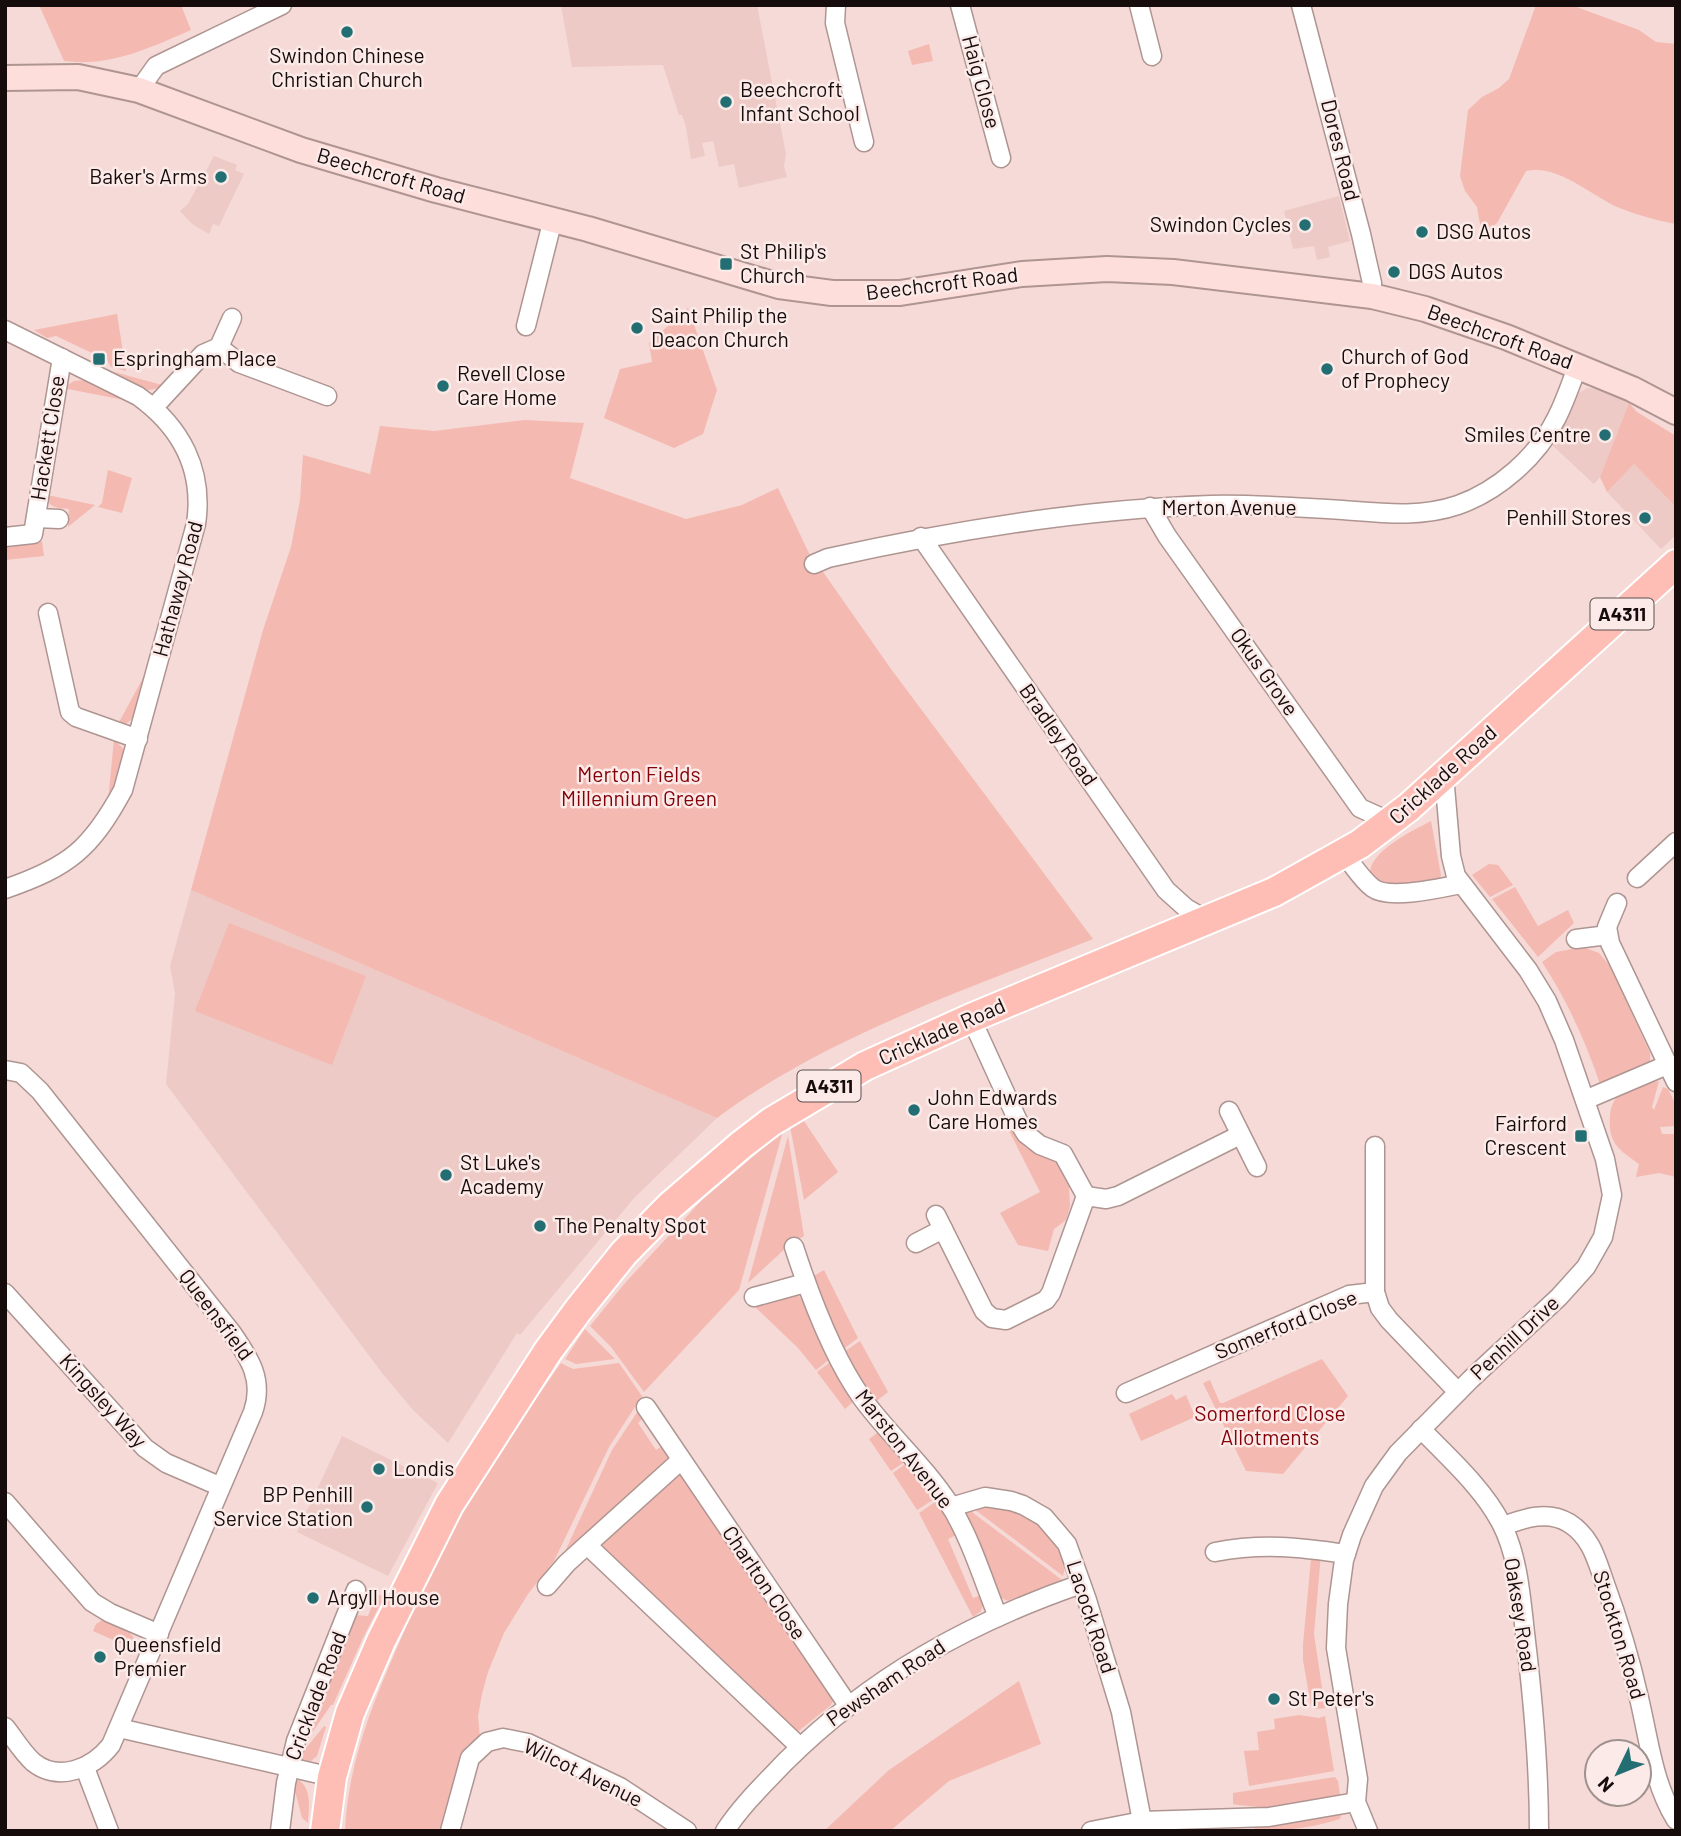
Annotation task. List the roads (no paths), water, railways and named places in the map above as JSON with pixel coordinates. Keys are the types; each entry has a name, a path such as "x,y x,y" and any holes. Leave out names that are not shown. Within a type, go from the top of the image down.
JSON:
{"main road":[{"name":"Beechcroft Road","path":"5,78 78,77 139,90 301,150 406,182 554,219 779,286 832,293 900,293 1022,274 1107,269 1195,275 1372,296 1454,318 1578,365 1676,412"},
{"name":"Cricklade Road","path":"325,1831 332,1777 344,1731 360,1689 449,1505 548,1351 605,1275 670,1206 771,1122 865,1066 971,1018 1274,892 1344,854 1391,822 1676,564"}],"street":[{"path":"139,90 156,66 282,5"},
{"path":"836,5 835,23 864,142"},
{"name":"Haig Close","path":"960,5 1001,159"},
{"path":"1139,5 1153,56"},
{"name":"Dores Road","path":"1301,5 1347,175 1373,283 1372,296"},
{"path":"526,326 554,219"},
{"path":"154,407 203,354 219,347 232,318"},
{"name":"Hathaway Road","path":"5,330 138,396 154,407 172,427 187,450 195,474 198,510 123,790 107,818 85,847 65,863 5,889"},
{"path":"219,347 239,363 327,396"},
{"name":"Hackett Close","path":"5,537 33,534 62,358"},
{"name":"Merton Avenue","path":"814,564 828,558 921,537 1150,507 1264,505 1409,514 1459,505 1500,482 1531,455 1556,418 1578,365"},
{"name":"Okus Grove","path":"1150,507 1175,547 1360,808 1391,822"},
{"name":"Hackett Close","path":"36,518 59,519"},
{"name":"Bradley Road","path":"921,537 1166,890 1186,908 1207,920"},
{"path":"48,613 70,712 76,717 138,739"},
{"name":"Penhill Drive","path":"1368,1831 1356,1802 1358,1779 1336,1640 1338,1604 1346,1554 1352,1535 1374,1486 1390,1463 1458,1392 1569,1288 1586,1267 1603,1237 1611,1209 1612,1185 1605,1159 1548,1001 1528,970 1456,876 1451,856 1444,775"},
{"path":"1637,878 1676,842"},
{"path":"1344,854 1367,883 1382,892 1461,884"},
{"path":"1617,903 1609,918 1608,935 1614,954 1676,1082"},
{"path":"1576,939 1608,935"},
{"path":"916,1243 939,1222 984,1311 992,1318 1006,1320 1038,1305 1051,1293 1086,1196 1063,1154 1041,1145 1022,1128 971,1018"},
{"path":"1585,1100 1667,1065"},
{"name":"Queensfield","path":"5,1070 21,1073 40,1091 249,1356 257,1380 257,1400 119,1728 103,1756 85,1768"},
{"path":"1228,1111 1257,1167"},
{"path":"1086,1196 1107,1199 1118,1196 1240,1135"},
{"name":"Somerford Close","path":"1375,1146 1375,1292 1380,1308 1458,1392"},
{"name":"Marston Avenue","path":"794,1247 805,1283 839,1358 860,1395 919,1463 951,1507 964,1532 998,1617"},
{"path":"754,1297 805,1283"},
{"name":"Somerford Close","path":"1126,1394 1349,1295 1375,1292"},
{"name":"Kingsley Way","path":"5,1293 145,1448 166,1463 219,1486"},
{"name":"Charlton Close","path":"646,1407 680,1461 848,1705"},
{"name":"Oaksey Road","path":"1421,1429 1464,1474 1503,1526 1517,1576 1530,1674 1539,1831"},
{"path":"547,1586 587,1545 680,1461"},
{"name":"Lacock Road","path":"951,1507 985,1497 1011,1501 1037,1512 1067,1544 1121,1712 1142,1821"},
{"path":"5,1502 92,1602 110,1613 159,1634"},
{"name":"Stockton Road","path":"1503,1526 1522,1519 1545,1516 1568,1523 1586,1537 1614,1607 1635,1679 1649,1750 1660,1788 1676,1820"},
{"path":"587,1545 800,1747"},
{"path":"1216,1552 1287,1546 1346,1554"},
{"name":"Pewsham Road","path":"725,1831 751,1798 800,1747 848,1705 920,1656 998,1617 1081,1584"},
{"name":"Cricklade Road","path":"280,1831 289,1767 296,1741 357,1601"},
{"path":"5,1727 24,1752 43,1768 55,1772 72,1772 85,1768 109,1831"},
{"path":"119,1728 332,1777"},
{"name":"Wilcot Avenue","path":"450,1831 470,1758 487,1742 503,1738 528,1743 620,1787 687,1831"},
{"path":"1091,1831 1142,1821 1269,1816 1356,1802"}],"place":[{"name":"Swindon Chinese Christian Church","path":"347,32"},
{"name":"Beechcroft Infant School","path":"726,102"},
{"name":"Baker's Arms","path":"221,177"},
{"name":"Swindon Cycles","path":"1305,225"},
{"name":"DSG Autos","path":"1422,232"},
{"name":"St Philip's Church","path":"726,264"},
{"name":"DGS Autos","path":"1394,272"},
{"name":"Saint Philip the Deacon Church","path":"637,328"},
{"name":"Espringham Place","path":"99,359"},
{"name":"Church of God of Prophecy","path":"1327,369"},
{"name":"Revell Close Care Home","path":"443,386"},
{"name":"Smiles Centre","path":"1605,435"},
{"name":"Penhill Stores","path":"1645,518"},
{"name":"John Edwards Care Homes","path":"914,1110"},
{"name":"Fairford Crescent","path":"1581,1136"},
{"name":"St Luke's Academy","path":"446,1175"},
{"name":"The Penalty Spot","path":"540,1226"},
{"name":"Londis","path":"379,1469"},
{"name":"BP Penhill Service Station","path":"367,1507"},
{"name":"Argyll House","path":"313,1598"},
{"name":"Queensfield Premier","path":"100,1657"},
{"name":"St Peter's","path":"1274,1699"}],"park label":[{"name":"Merton Fields Millennium Green","path":"639,787"},
{"name":"Somerford Close Allotments","path":"1270,1426"}]}
